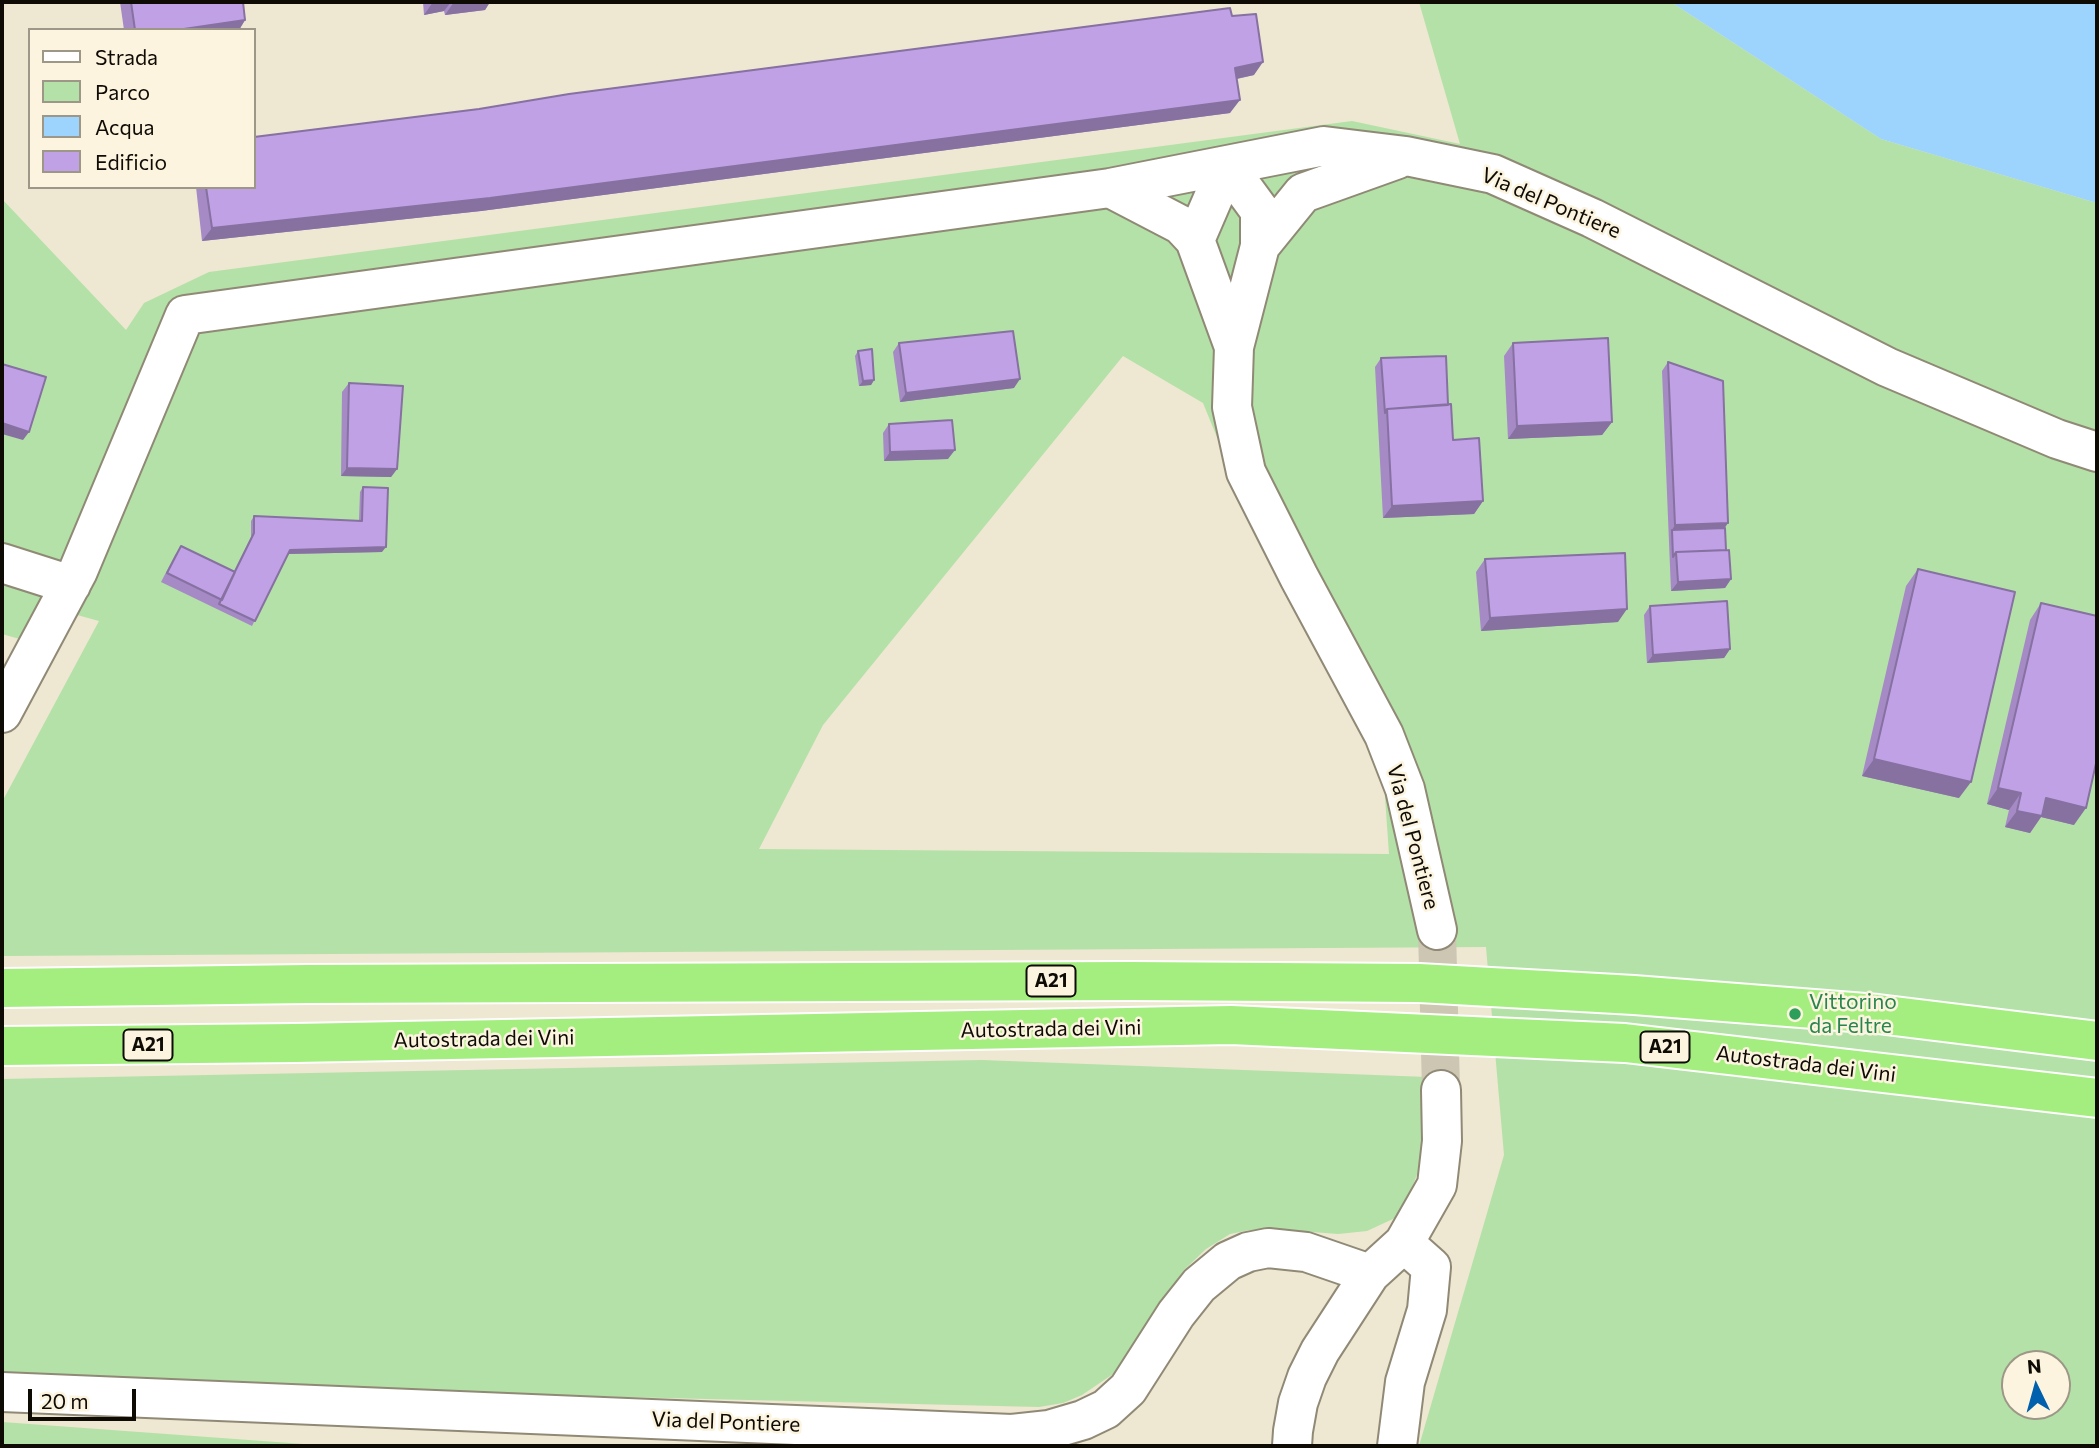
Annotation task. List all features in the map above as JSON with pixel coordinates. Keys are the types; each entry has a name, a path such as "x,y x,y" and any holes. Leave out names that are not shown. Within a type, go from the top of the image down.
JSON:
{"highway":[{"name":"A21","path":"2,988 1132,981 1419,983 1634,995 1878,1014 2097,1041"},
{"name":"Autostrada dei Vini","path":"2,1046 1231,1025 1625,1042 2097,1098"}],"street":[{"path":"2,713 71,585 185,315 1110,188 1324,146 1406,156"},
{"name":"Via del Pontiere","path":"1437,930 1405,789 1384,734 1246,472 1231,407 1234,346 1259,246 1303,193 1406,156 1493,174 1592,218 1887,367 2057,439 2097,452"},
{"path":"1195,240 1227,166"},
{"path":"1227,166 1260,211 1259,246"},
{"path":"1110,188 1181,225 1195,240 1234,346"},
{"path":"2,563 71,585"},
{"path":"1292,1446 1298,1403 1320,1351 1370,1274 1404,1242 1437,1185 1442,1141 1441,1090"},
{"path":"1397,1446 1405,1382 1427,1310 1432,1267 1404,1242"},
{"name":"Via del Pontiere","path":"2,1392 1012,1434 1049,1430 1083,1420 1106,1409 1128,1389 1176,1314 1199,1285 1228,1261 1248,1252 1268,1248 1306,1252 1370,1274"}],"green space":[{"path":"1419,2 1671,2 1881,139 2097,203 2097,1446 1419,1446 1504,1155 1486,947 2,956 2,802 99,621 52,608 34,643 2,634 2,199 126,330 144,303 209,272 1352,121 1460,144","holes":["1123,356 1203,403 1248,513 1383,768 1389,854 759,849 823,725"]},
{"path":"982,1060 1427,1077 1426,1142 1407,1200 1395,1218 1367,1231 1338,1234 1273,1229 1230,1234 1206,1249 1184,1270 1162,1302 1139,1344 1116,1372 1082,1395 1063,1403 1039,1407 2,1379 2,1079"},
{"path":"2,1422 331,1446 2,1446"}],"water":[{"path":"1671,2 2097,2 2097,203 1881,139"}],"building":[{"path":"131,2 243,2 245,20 191,28 135,28"},
{"path":"1230,8 1232,16 1256,14 1263,62 1235,68 1240,100 490,198 212,228 206,189 256,189 256,137 479,109 569,94"},
{"path":"1013,331 1020,379 906,393 899,343"},
{"path":"1608,338 1612,422 1517,426 1513,343"},
{"path":"872,349 874,380 863,381 858,351"},
{"path":"1446,356 1448,405 1387,409 1385,413 1381,358"},
{"path":"1668,362 1723,381 1728,523 1675,525"},
{"path":"2,364 46,377 29,432 2,423"},
{"path":"349,383 403,386 397,469 347,468"},
{"path":"1451,404 1453,440 1479,438 1483,501 1392,506 1387,409"},
{"path":"952,420 955,450 890,452 889,424"},
{"path":"363,487 388,488 386,547 290,550 255,621 219,604 254,533 254,516 362,521"},
{"path":"1725,528 1726,550 1676,552 1673,557 1672,530"},
{"path":"181,546 235,572 222,600 167,573"},
{"path":"1729,550 1731,579 1678,582 1676,552"},
{"path":"1625,553 1627,609 1490,618 1485,559"},
{"path":"1918,569 2015,592 1971,782 1874,759"},
{"path":"1727,601 1730,649 1653,655 1650,606"},
{"path":"2041,603 2097,616 2097,759 2086,808 2046,798 2042,816 2017,811 2021,793 1998,788"}],"tunnel":[{"path":"1437,930 1441,1090"}],"place":[{"name":"Vittorino da Feltre","path":"1795,1014"}]}
